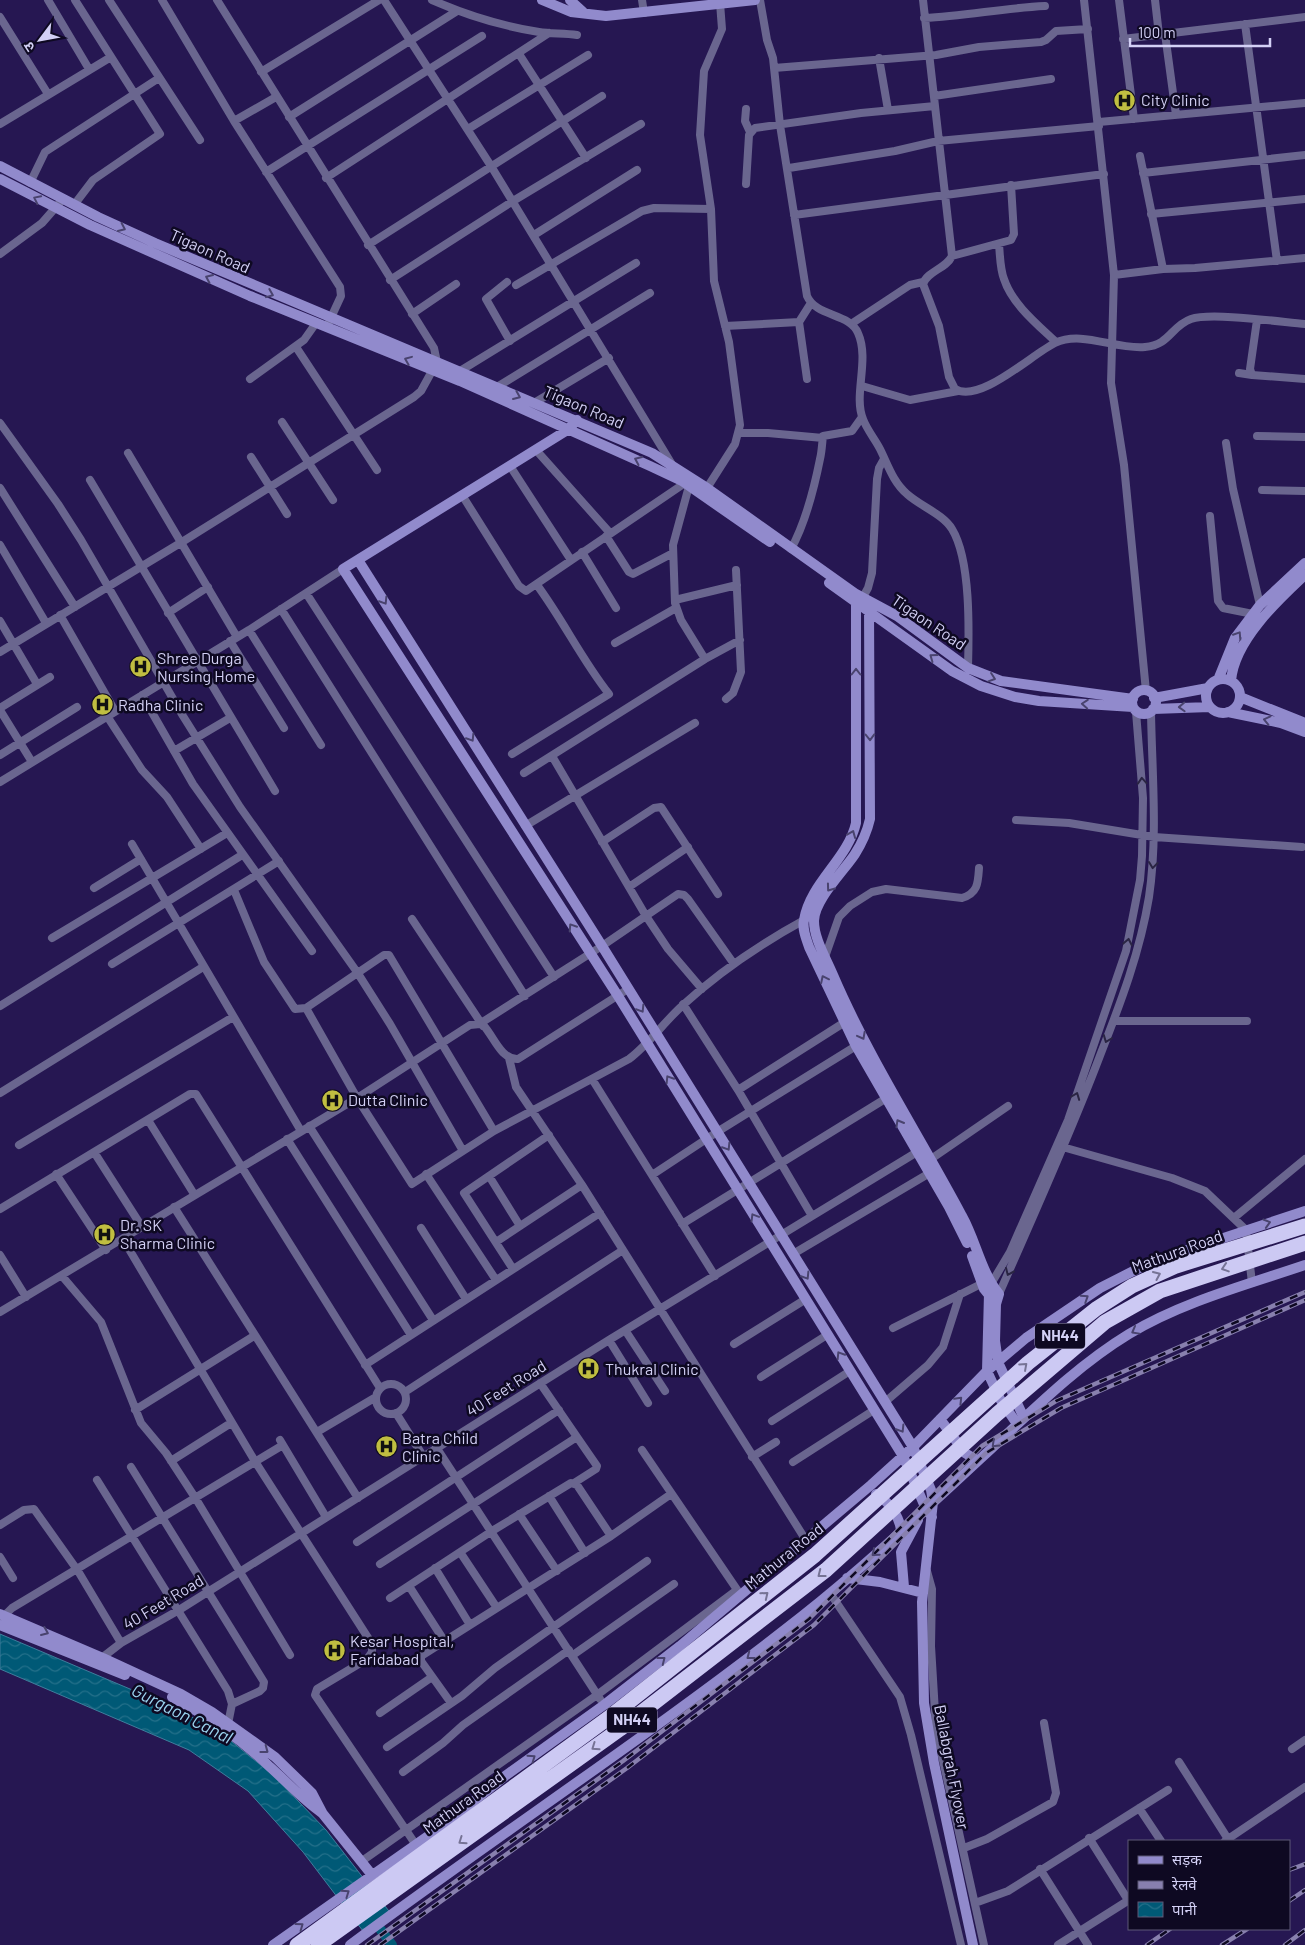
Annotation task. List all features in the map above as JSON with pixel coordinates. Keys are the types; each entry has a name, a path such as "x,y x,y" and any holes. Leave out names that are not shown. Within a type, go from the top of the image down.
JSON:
{"highway":[{"name":"Mathura Road","path":"318,1945 348,1916 375,1884 611,1716 815,1555 1028,1363 1096,1309 1132,1286 1176,1266 1305,1226"},
{"name":"Mathura Road","path":"375,1884 627,1723 826,1570 998,1414 1105,1322 1160,1291 1305,1242"},
{"name":"Mathura Road","path":"296,1945 348,1916"}],"street":[{"path":"48,0 89,69"},
{"path":"74,205 93,180 160,134 75,0"},
{"path":"109,0 200,140"},
{"path":"162,0 234,121 340,287 341,296 329,323"},
{"path":"0,652 182,542 414,397 421,391 435,366 434,348 306,146 217,0"},
{"path":"261,72 378,0"},
{"path":"384,0 450,99 592,329 681,480 864,604"},
{"path":"432,0 457,11 507,25 577,35"},
{"path":"542,0 571,12 606,16 755,0"},
{"path":"570,0 583,12"},
{"path":"642,0 644,13"},
{"path":"760,0 774,68 780,124 789,168 794,216 806,289 811,303 851,324 859,335 862,386 860,405 862,417 901,489 946,522 954,533 963,563 967,592 968,668"},
{"path":"851,324 910,285 923,282 949,261 952,256 923,0"},
{"path":"1084,0 1114,275 1111,383 1124,465 1146,691 1154,698"},
{"path":"1119,0 1134,118"},
{"path":"1155,0 1176,115"},
{"path":"707,488 740,433 737,385 714,281 711,209 700,135 704,71 722,29 723,2"},
{"path":"924,18 974,14 1001,8 1045,6"},
{"path":"289,117 457,11"},
{"path":"0,17 48,94"},
{"path":"1123,39 1305,17"},
{"path":"1244,24 1277,261"},
{"path":"774,68 929,55 979,47 1041,42 1056,32 1088,29"},
{"path":"326,178 519,54 549,32"},
{"path":"266,172 482,36"},
{"path":"519,54 586,158"},
{"path":"468,129 588,55"},
{"path":"0,124 110,57"},
{"path":"879,58 888,110"},
{"path":"30,183 46,152 159,78"},
{"path":"934,96 1052,79"},
{"path":"234,121 276,96"},
{"path":"368,245 602,96"},
{"path":"789,168 938,142 1099,124 1134,118 1305,103"},
{"path":"750,132 755,128 780,124 935,106"},
{"path":"746,109 745,122 750,132 746,184"},
{"path":"390,280 513,201 640,124"},
{"path":"1143,173 1263,158 1305,155"},
{"path":"1140,156 1163,269"},
{"name":"Tigaon Road","path":"0,166 60,203 75,218 250,296 316,323 329,323"},
{"path":"534,236 637,170"},
{"path":"794,216 944,194 1104,174"},
{"path":"0,179 60,203 42,223 0,254"},
{"path":"952,256 1009,242 1013,238 1011,185"},
{"path":"1151,214 1305,199"},
{"name":"Tigaon Road","path":"60,203 74,205 329,323 435,366 681,480 707,488 952,671 996,691 1039,701 1134,706"},
{"path":"516,285 646,210 711,209"},
{"path":"999,244 1006,284 1031,318 1056,342"},
{"path":"1114,275 1163,269 1187,269 1305,258"},
{"path":"460,371 636,263"},
{"path":"507,282 486,299 510,341"},
{"path":"923,282 940,326 949,377 952,386 958,391"},
{"path":"412,314 456,284"},
{"path":"497,387 650,293"},
{"path":"807,380 799,322 811,303"},
{"path":"862,386 910,400 958,391 968,392 993,382 1056,342 1087,340 1112,346 1144,347 1159,345 1184,322 1194,318 1305,324"},
{"path":"1252,375 1250,369 1257,320"},
{"path":"725,326 799,322"},
{"path":"250,379 296,347 311,332 316,323"},
{"path":"296,347 377,470"},
{"path":"534,403 609,358"},
{"name":"Tigaon Road","path":"435,366 460,371 652,453 681,480"},
{"path":"1239,373 1305,379"},
{"path":"791,549 798,536 806,510 820,461 823,438 827,434 852,431 862,417"},
{"path":"0,782 249,630 343,569 536,450 569,429 577,420"},
{"path":"282,422 333,500"},
{"path":"0,423 58,504 196,738 240,807 357,972 412,1062 462,1151"},
{"path":"740,433 768,433 823,438"},
{"path":"1257,436 1305,437"},
{"path":"1226,443 1233,489 1260,605"},
{"path":"536,450 608,535 629,572 633,574 673,553"},
{"path":"128,453 208,587 234,639 284,728"},
{"path":"251,457 287,514"},
{"path":"884,459 879,468 877,479 872,573 864,604 856,823 848,844 811,900 803,921 809,947 856,1046 885,1099 920,1150 967,1225 990,1284 998,1299"},
{"path":"510,466 571,560"},
{"path":"90,480 274,791"},
{"path":"462,495 519,586 526,591 608,535 681,480"},
{"path":"681,480 673,553 675,604 705,659"},
{"path":"0,488 75,607"},
{"path":"1262,490 1305,491"},
{"path":"1210,516 1218,601 1223,608 1253,614"},
{"path":"0,545 46,623"},
{"path":"582,552 616,608"},
{"path":"358,560 602,946 913,1447 931,1490 930,1509"},
{"path":"1154,698 1208,688 1218,680 1235,638 1260,605 1305,563"},
{"path":"343,569 618,996 903,1456 930,1509"},
{"path":"726,699 733,693 740,680 736,570"},
{"path":"1231,681 1232,668 1248,638 1305,575"},
{"path":"512,754 609,694 582,656 552,604 537,585"},
{"path":"615,643 675,604 737,585"},
{"path":"168,613 208,587"},
{"path":"306,593 554,977"},
{"path":"864,604 870,819 867,831 855,854 819,904 814,915 816,933 847,1007 920,1150 931,1159 933,1171 961,1229 988,1295 998,1299"},
{"name":"Tigaon Road","path":"864,604 897,616 968,668 988,677 1134,706"},
{"path":"281,609 525,996"},
{"path":"60,615 116,711"},
{"path":"0,621 37,684"},
{"path":"249,630 322,745"},
{"path":"524,774 705,659 740,640"},
{"path":"32,762 0,709 50,677"},
{"path":"1218,680 1231,681 1236,685 1240,697 1234,708 1228,712"},
{"path":"1208,688 1207,701 1210,707"},
{"path":"1020,1421 1000,1399 987,1371 988,1295 990,1284 1010,1252 1060,1147 1126,951 1140,880 1142,834 1143,798 1134,706 1138,692 1146,691"},
{"path":"142,695 174,751 227,833 312,951"},
{"path":"1240,697 1305,722"},
{"path":"1020,1421 998,1362 996,1341 998,1299 1114,1021 1128,982 1149,898 1154,837 1152,710 1154,698"},
{"path":"0,755 77,706"},
{"path":"1134,706 1144,714 1152,710 1210,707 1222,712 1281,723 1305,732"},
{"path":"108,716 142,770 167,797 201,849"},
{"path":"174,751 230,718"},
{"path":"525,826 695,723"},
{"path":"552,756 577,795 602,842 646,916 668,949 702,989"},
{"path":"602,842 654,808 659,807 688,847 718,894"},
{"path":"1016,820 1070,823 1154,837 1302,848"},
{"path":"52,938 227,833"},
{"path":"132,844 300,1131"},
{"path":"629,887 688,847"},
{"path":"0,1006 242,855"},
{"path":"94,888 141,859"},
{"path":"112,964 279,861"},
{"path":"825,957 839,918 850,906 872,892 886,889 962,898 971,895 977,888 979,868"},
{"path":"234,890 268,971 295,1009 306,1008 357,972 384,955 389,955 494,1131"},
{"path":"5,1313 26,1297 106,1250 194,1194 356,1098 440,1042 470,1025 482,1024 678,894 684,895 734,964"},
{"path":"306,1008 356,1098 412,1184 494,1131 628,1059 647,1043 655,1032 683,1004 734,964 764,943 814,915"},
{"path":"412,919 482,1024 509,1058 516,1087 600,1213 658,1309 807,1542"},
{"path":"0,1093 203,967"},
{"path":"509,1058 518,1059 628,989"},
{"path":"683,1004 738,1090 812,1216"},
{"path":"18,1145 232,1017"},
{"path":"1114,1021 1248,1021"},
{"path":"738,1090 845,1022"},
{"path":"652,1175 750,1111 856,1046"},
{"path":"592,1080 715,1276"},
{"path":"0,1209 190,1094 196,1094 380,1388"},
{"path":"682,1224 885,1099"},
{"path":"931,1159 1008,1106"},
{"path":"148,1120 194,1194"},
{"path":"309,1126 434,1320"},
{"path":"513,1269 464,1193 548,1135"},
{"path":"287,1139 411,1335"},
{"path":"1060,1147 1190,1184 1205,1192 1235,1217 1246,1230 1252,1283"},
{"name":"40 Feet Road","path":"99,1660 121,1643 179,1610 608,1340 920,1150"},
{"path":"94,1152 142,1227"},
{"path":"1235,1217 1305,1158"},
{"path":"793,1254 933,1171"},
{"path":"56,1174 106,1250"},
{"path":"426,1174 496,1280"},
{"path":"489,1176 520,1226"},
{"path":"496,1242 582,1185"},
{"path":"174,1208 358,1498"},
{"path":"362,1861 597,1695 807,1542 913,1447 987,1371 1026,1338 1100,1288 1151,1262 1305,1212"},
{"path":"365,1364 600,1213"},
{"path":"421,1228 466,1300"},
{"path":"123,1239 231,1423 373,1648 367,1659 317,1689 315,1695 416,1845"},
{"path":"405,1392 623,1250"},
{"path":"0,1255 26,1297"},
{"path":"904,1587 901,1552 909,1534 930,1509 978,1461 1051,1393 1126,1335 1178,1309 1305,1265"},
{"path":"62,1276 101,1322 135,1410 146,1430 171,1461 196,1498 290,1655"},
{"path":"893,1328 979,1285"},
{"path":"885,1402 939,1352 947,1338 960,1294"},
{"path":"734,1344 806,1299"},
{"path":"625,1330 665,1391"},
{"path":"761,1377 828,1335"},
{"path":"135,1410 254,1336"},
{"path":"608,1340 648,1403"},
{"path":"772,1422 850,1371"},
{"path":"393,1383 402,1388 405,1392 404,1407 396,1414 382,1411 376,1402 380,1388 393,1383"},
{"path":"390,1598 519,1514 567,1484 574,1484 596,1469 597,1466 540,1383"},
{"path":"317,1432 376,1397"},
{"path":"357,1542 559,1410"},
{"path":"794,1462 874,1410"},
{"path":"396,1414 423,1456"},
{"path":"940,1419 966,1453 978,1461"},
{"path":"171,1461 231,1423"},
{"path":"380,1564 577,1437"},
{"path":"326,1517 281,1442 256,1463 78,1571 12,1608 2,1620 192,1700 228,1724 284,1765 312,1793 323,1814 362,1861 375,1884"},
{"path":"752,1457 776,1442"},
{"path":"436,1447 604,1705"},
{"path":"642,1450 739,1593"},
{"path":"132,1467 210,1590 264,1682 263,1688 260,1691 232,1704"},
{"path":"97,1480 228,1691 232,1704 228,1724"},
{"path":"574,1484 611,1536"},
{"path":"866,1489 878,1494 890,1505 899,1520 901,1530"},
{"path":"451,1703 420,1657 585,1553 671,1494"},
{"path":"549,1496 585,1553"},
{"path":"0,1525 24,1510 34,1509 78,1571 121,1643"},
{"path":"350,1945 695,1698 830,1593 901,1530 930,1509"},
{"name":"Ballabgrah Flyover","path":"930,1509 922,1598 924,1703 934,1763 973,1945"},
{"path":"519,1514 556,1570"},
{"path":"460,1552 497,1608"},
{"path":"0,1557 13,1578"},
{"path":"387,1747 647,1561"},
{"path":"925,1567 932,1589 931,1646 936,1729 942,1766 964,1848 984,1945"},
{"path":"435,1568 470,1625"},
{"path":"847,1578 904,1587 922,1598"},
{"path":"403,1772 443,1744 463,1725 674,1584"},
{"path":"409,1586 445,1642"},
{"path":"273,1945 327,1907 375,1884 416,1845 505,1776 604,1705 739,1593"},
{"path":"830,1593 900,1697 911,1734 961,1945"},
{"path":"99,1660 192,1709 262,1760 311,1806 323,1814"},
{"path":"380,1713 432,1677"},
{"path":"964,1848 986,1839 1053,1802 1056,1793 1044,1722"},
{"path":"1292,1748 1305,1740"},
{"path":"1179,1762 1226,1840 1305,1787"},
{"path":"975,1903 1008,1890 1168,1790"},
{"path":"1140,1808 1160,1840"},
{"path":"1058,1945 1128,1900 1089,1838"},
{"path":"1040,1869 1088,1945"}],"water":[{"path":"0,1634 182,1711 231,1741 273,1775 326,1830 392,1915 366,1935 303,1852 248,1791 189,1750 0,1669"}],"waterway":[{"name":"Gurgaon Canal","path":"372,1918 392,1945"}],"railway":[{"path":"367,1945 623,1761 809,1619 982,1446 1056,1401 1305,1292"},
{"path":"380,1945 627,1768 814,1625 986,1453 1061,1408 1305,1300"},
{"path":"1290,1870 1305,1864"},
{"path":"1290,1900 1305,1890"},
{"path":"1147,1945 1169,1930"},
{"path":"1222,1945 1245,1930"},
{"path":"1285,1945 1305,1930"}],"place":[{"name":"City Clinic","path":"1125,100"},
{"name":"Shree Durga Nursing Home","path":"141,667"},
{"name":"Radha Clinic","path":"102,705"},
{"name":"Dutta Clinic","path":"332,1100"},
{"name":"Dr. SK Sharma Clinic","path":"104,1234"},
{"name":"Thukral Clinic","path":"589,1369"},
{"name":"Batra Child Clinic","path":"386,1447"},
{"name":"Kesar Hospital, Faridabad","path":"334,1650"}]}
